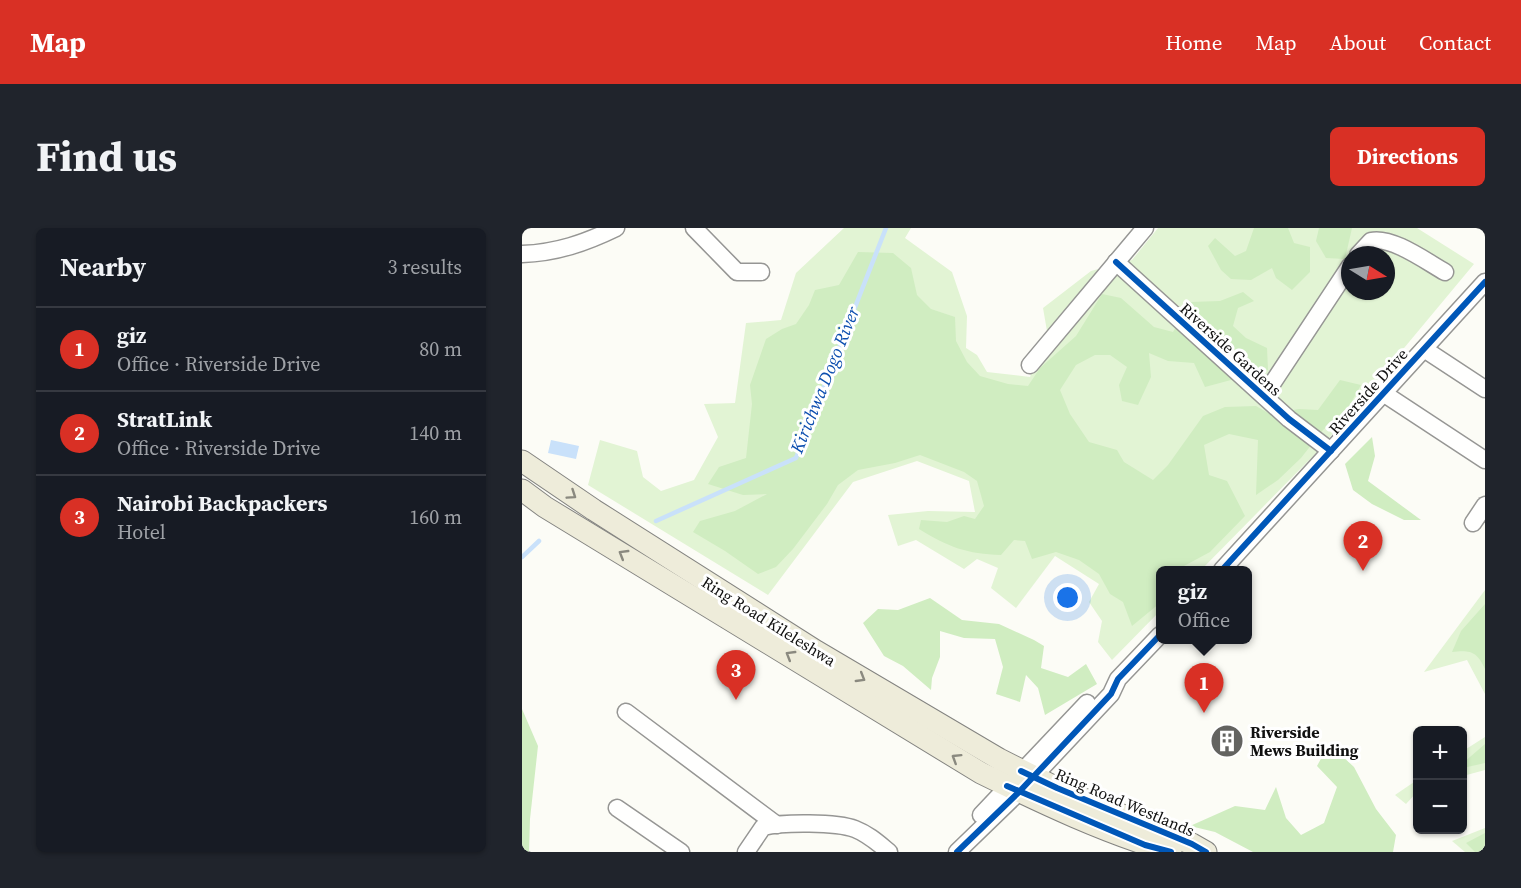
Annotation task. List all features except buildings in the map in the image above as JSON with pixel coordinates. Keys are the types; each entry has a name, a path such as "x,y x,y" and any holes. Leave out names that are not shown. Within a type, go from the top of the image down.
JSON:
{"main road":[{"name":"Ring Road Kileleshwa","path":"522,461 594,510 1020,782"},
{"name":"Ring Road Kileleshwa","path":"522,490 545,507 981,773 1020,782"},
{"name":"Ring Road Westlands","path":"1020,782 1145,845 1171,852"},
{"name":"Ring Road Westlands","path":"1020,782 1192,844 1206,852"}],"street":[{"path":"522,254 555,251 579,245 616,228"},
{"path":"694,228 737,272 761,272"},
{"path":"1030,365 1145,228"},
{"path":"1366,246 1371,241 1382,240 1394,244 1445,273"},
{"name":"Riverside Gardens","path":"1116,262 1288,419 1331,451"},
{"path":"1264,396 1341,279"},
{"name":"Riverside Drive","path":"1226,566 1485,282"},
{"path":"1424,349 1485,389"},
{"path":"1383,393 1485,460"},
{"path":"1473,523 1485,505"},
{"path":"957,852 1106,685 1118,679 1156,640"},
{"path":"626,712 777,825"},
{"path":"952,852 964,834 1020,782"},
{"path":"617,808 681,852"},
{"path":"746,852 759,830 766,826 777,825 844,825 868,835 889,852"}],"green space":[{"path":"844,228 911,228 905,238 952,272 967,316 966,348 977,355 987,372 1030,377 1047,331 1043,308 1091,271 1132,260 1158,228 1417,228 1474,264 1320,449 1205,566 1156,566 1156,615 1112,660 1098,642 1102,621 1089,602 1099,584 1055,556 1016,608 991,588 998,568 977,559 964,569 916,540 898,546 888,515 928,511 975,512 969,481 917,461 853,482 768,595 588,485 600,440 637,451 643,477 661,491 694,480 718,437 704,404 735,403 746,323 781,320 796,273"},
{"path":"1254,228 1288,228 1294,243 1310,247 1310,272 1292,290 1276,278 1272,268 1251,280 1231,279 1221,270 1208,246 1215,238 1235,256 1246,251"},
{"path":"1319,228 1352,228 1348,246 1341,246 1341,259 1326,258 1316,241"},
{"path":"858,252 893,253 911,268 917,295 931,309 955,317 956,341 967,362 980,376 1008,384 1028,386 1040,368 1076,336 1102,294 1121,298 1154,327 1173,332 1190,302 1220,301 1243,292 1254,301 1238,308 1233,326 1246,338 1267,348 1268,370 1205,387 1194,363 1168,361 1149,353 1151,377 1138,405 1122,401 1119,385 1127,367 1110,355 1095,355 1076,365 1060,390 1070,414 1089,442 1117,450 1124,462 1153,480 1168,465 1203,416 1225,407 1256,406 1270,414 1299,409 1318,410 1340,380 1361,385 1347,410 1323,430 1301,458 1278,480 1256,495 1258,440 1229,434 1204,445 1209,475 1227,481 1245,516 1210,552 1184,566 1156,566 1156,606 1132,626 1123,602 1110,594 1099,574 1079,560 1056,552 1032,559 1025,541 1014,540 1001,555 978,553 939,541 919,529 921,520 947,522 964,516 975,519 984,506 977,481 964,472 920,455 895,463 858,470 838,485 827,504 793,549 776,567 758,574 693,532 700,521 735,511 767,494 743,495 708,484 719,467 746,458 752,404 750,385 766,339 796,324 809,305 815,290 839,285"},
{"path":"1372,437 1375,456 1368,481 1421,520 1404,520 1372,504 1353,490 1345,464"},
{"path":"1485,590 1485,694 1467,660 1424,672"},
{"path":"930,598 962,620 999,624 1044,646 1041,668 1068,677 1086,664 1097,684 1045,715 1038,688 1026,675 1020,702 996,694 1003,667 995,639 964,638 940,631 940,657 932,678 931,690 903,666 884,656 863,623 878,609 898,610"},
{"path":"1485,604 1485,669 1476,655 1464,651 1452,652 1461,631"},
{"path":"522,709 538,746 529,852 522,852"},
{"path":"1485,737 1485,770 1467,775 1467,748"},
{"path":"1329,744 1354,767 1376,809 1396,835 1393,852 1253,852 1215,832 1190,826 1235,806 1265,810 1276,787 1286,818 1301,835 1324,823 1337,787 1317,766"},
{"path":"1485,744 1485,763 1467,767 1467,760"},
{"path":"1413,783 1413,796 1406,804 1395,795"},
{"path":"1485,828 1485,852 1465,852 1452,841"},
{"path":"1485,833 1485,852 1475,852 1466,843"}],"water":[{"path":"551,440 579,446 576,459 548,453"}],"waterway":[{"name":"Kirichwa Dogo River","path":"656,521 796,458 886,228"},
{"name":"Kirichwa Dogo River","path":"522,557 539,541"}],"cycle path":[{"path":"1116,262 1289,419 1331,451"},
{"path":"1226,566 1485,282"},
{"path":"957,852 1019,792 1111,694 1118,679 1156,639"},
{"path":"1021,771 1206,852"},
{"path":"1007,786 1145,845 1171,852"}],"place":[{"name":"StratLink","path":"1363,571"},
{"name":"Nairobi Backpackers","path":"736,700"},
{"name":"giz","path":"1204,713"},
{"name":"Riverside Mews Building","path":"1227,741"}]}
